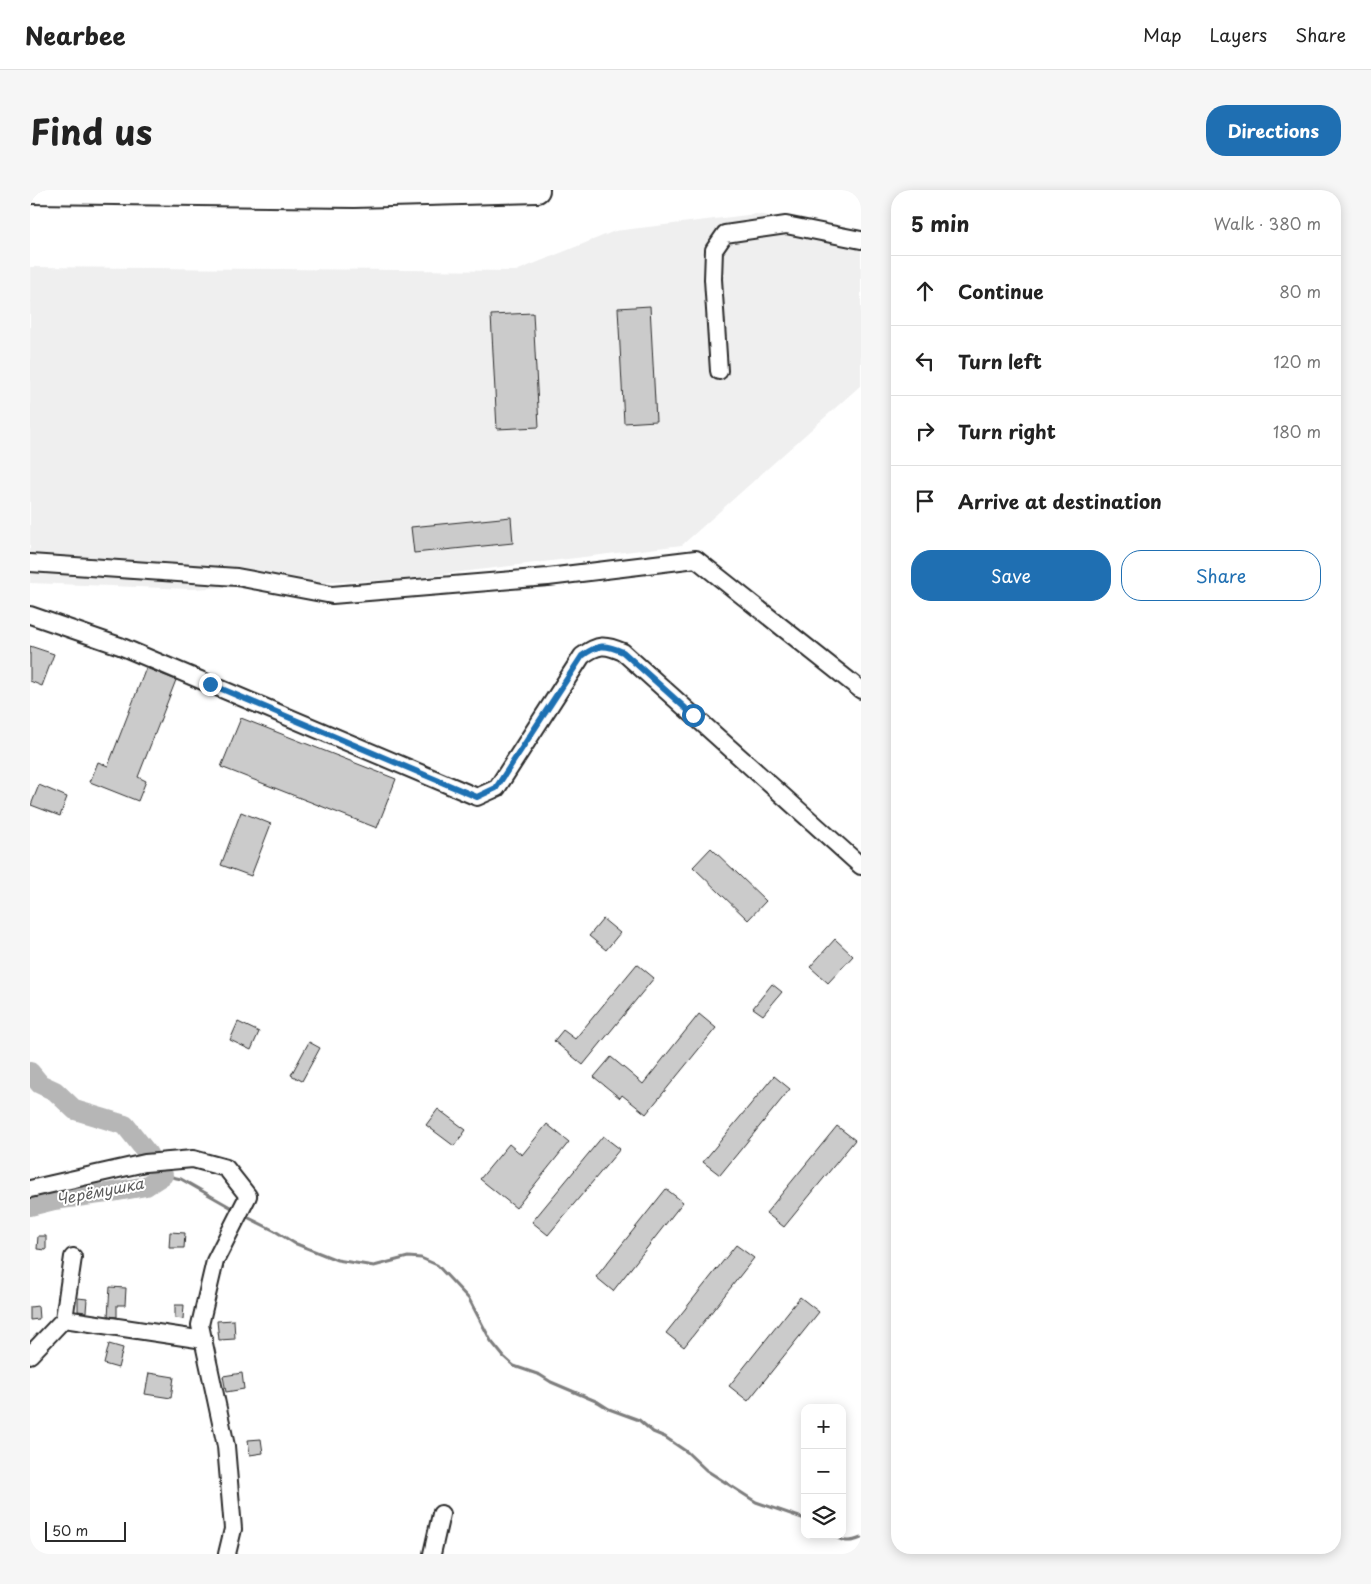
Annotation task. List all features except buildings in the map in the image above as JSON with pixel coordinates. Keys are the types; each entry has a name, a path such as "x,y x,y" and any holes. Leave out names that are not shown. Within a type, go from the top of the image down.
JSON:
{"highway":[{"path":"65,192 113,190"},
{"path":"30,191 354,194 537,190"}],"street":[{"path":"719,371 713,279 714,250 726,234 786,225 861,240"},
{"path":"30,563 237,577 332,595 548,577 696,559 861,690"},
{"path":"30,616 120,646 477,797 496,788 582,656 593,648 609,646 623,652 861,866"},
{"path":"30,1188 145,1163 193,1159 226,1168 248,1196 215,1261 200,1325 226,1446 233,1529 227,1554"},
{"path":"30,1355 64,1319 72,1256"},
{"path":"64,1319 204,1340"},
{"path":"432,1554 441,1514"}],"shaded area":[{"path":"756,214 861,230 861,385 682,545 404,579 191,589 30,583 30,267 516,271 615,231"}],"waterway":[{"name":"Черёмушка","path":"30,1072 40,1084 55,1091 75,1110 125,1125 148,1154"},
{"name":"Черёмушка","path":"30,1206 54,1200 146,1186 163,1175 160,1170"},
{"path":"163,1175 181,1179 232,1208"},
{"path":"247,1217 294,1243 337,1260 374,1266 408,1257 421,1258 437,1265 469,1299 491,1341 514,1366 540,1375 609,1409 639,1420 653,1432 665,1437 687,1452 706,1470 756,1502 801,1518"},
{"path":"839,1539 853,1541 861,1538"}],"route":[{"path":"210,684 477,797 496,788 582,656 593,648 609,646 623,652 693,715"}]}
